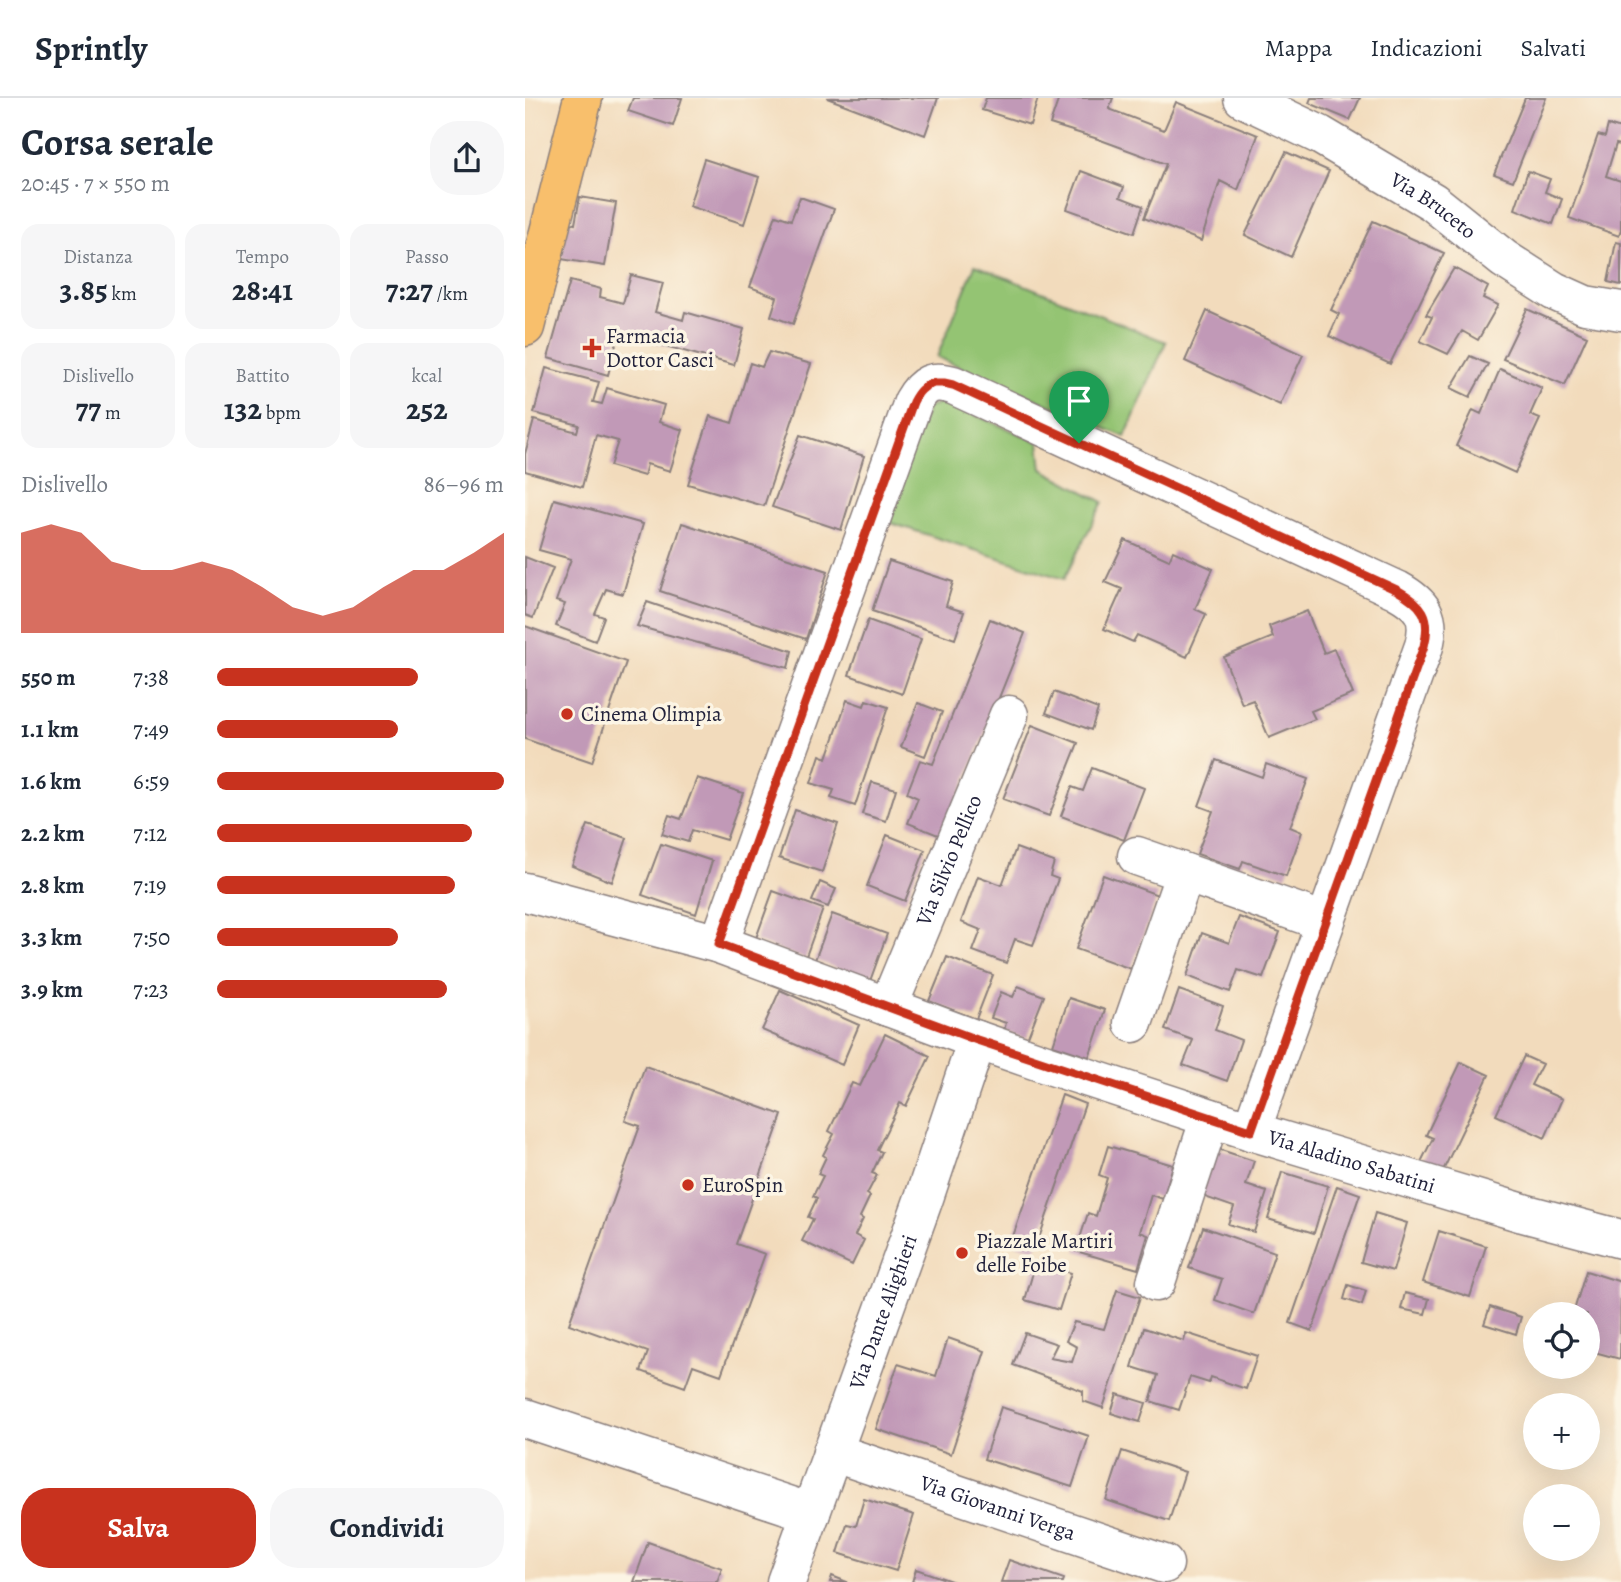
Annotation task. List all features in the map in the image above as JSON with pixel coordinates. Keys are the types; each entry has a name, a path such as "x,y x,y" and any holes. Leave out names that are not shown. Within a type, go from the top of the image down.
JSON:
{"main road":[{"path":"525,243 556,147 566,98"},
{"path":"525,327 583,98"}],"street":[{"name":"Via Bruceto","path":"1243,98 1319,135 1433,202 1504,259 1554,292 1585,305 1621,311"},
{"path":"719,944 913,402 926,385 953,385 1397,590 1417,602 1423,611 1427,635 1424,646 1251,1131"},
{"name":"Via Silvio Pellico","path":"888,1007 1009,715"},
{"path":"1136,856 1325,922"},
{"path":"1133,1023 1185,873"},
{"name":"Via Aladino Sabatini","path":"525,892 719,944 977,1040 1210,1118 1523,1213 1621,1239"},
{"name":"Via Dante Alighieri","path":"786,1582 924,1198 977,1040"},
{"path":"1156,1282 1210,1118"},
{"path":"525,1418 811,1513"},
{"name":"Via Giovanni Verga","path":"832,1452 1164,1564"}],"green space":[{"path":"975,265 1166,342 1125,437 937,357"},
{"path":"944,402 1039,442 1042,469 1103,502 1064,579 885,521 928,407"}],"building":[{"path":"633,98 682,98 673,126 628,111"},
{"path":"827,98 938,98 925,135"},
{"path":"986,98 1038,98 1030,125 982,110"},
{"path":"1059,98 1113,98 1109,109 1164,130 1176,102 1258,135 1238,190 1220,181 1201,241 1144,218 1166,164 1050,124"},
{"path":"1311,98 1360,98 1350,120 1309,103"},
{"path":"1525,98 1546,98 1513,181 1494,174"},
{"path":"1608,125 1621,129 1621,145 1616,144 1606,176 1621,181 1619,236 1569,218 1598,135 1605,137"},
{"path":"1286,152 1329,171 1291,257 1245,235"},
{"path":"704,159 759,177 744,224 689,206"},
{"path":"1081,171 1124,187 1120,197 1143,206 1134,233 1067,209"},
{"path":"1528,171 1550,179 1545,192 1562,199 1553,224 1515,209"},
{"path":"580,197 616,203 605,266 561,259 568,223 575,224"},
{"path":"800,197 834,209 793,324 771,316 777,297 750,287 776,215 791,220"},
{"path":"1373,221 1444,253 1390,364 1329,336 1339,314 1331,310"},
{"path":"1616,242 1621,243 1621,285 1608,282"},
{"path":"1454,268 1488,287 1483,298 1498,305 1478,340 1462,331 1448,354 1420,341 1432,317 1426,315"},
{"path":"631,275 663,283 655,312 683,320 685,312 744,329 734,365 619,333 608,375 548,358 570,281 601,289 600,297 623,303"},
{"path":"1527,309 1587,336 1565,385 1503,359"},
{"path":"1207,311 1303,355 1280,405 1185,361"},
{"path":"769,352 811,364 764,506 688,484 710,416 732,423 750,363 762,367"},
{"path":"1470,356 1488,364 1470,397 1451,388"},
{"path":"546,368 599,382 593,402 602,404 607,388 664,405 659,422 683,430 670,471 647,464 644,476 610,466 618,441 596,435 582,487 525,471 525,454 534,420 577,432 579,425 534,413"},
{"path":"1500,369 1542,388 1530,415 1540,419 1515,473 1456,446 1473,410 1481,414"},
{"path":"800,435 864,456 841,530 772,507"},
{"path":"554,499 643,524 623,594 606,589 595,614 604,617 595,641 556,626 565,604 556,601 571,559 539,550"},
{"path":"682,523 828,571 806,639 660,591"},
{"path":"1125,540 1169,560 1173,551 1213,569 1195,609 1206,614 1187,657 1137,635 1133,642 1104,629 1122,589 1105,582"},
{"path":"525,557 553,568 533,618 525,615"},
{"path":"889,561 953,582 946,606 964,612 955,639 872,611"},
{"path":"647,602 792,651 788,668 637,626"},
{"path":"1307,611 1324,653 1334,649 1353,694 1311,711 1315,719 1269,738 1253,700 1242,704 1224,657 1273,637 1269,626"},
{"path":"990,619 1025,633 943,837 908,823 918,798 907,793 920,760 933,764"},
{"path":"868,620 921,639 902,694 849,675"},
{"name":"Cinema Olimpia","path":"525,626 626,662 592,762 525,739"},
{"path":"1054,692 1098,709 1091,730 1046,713"},
{"path":"847,700 864,706 866,700 888,707 855,806 831,798 834,790 811,783 820,755 827,758"},
{"path":"918,703 942,712 925,756 901,747"},
{"path":"1032,725 1078,743 1049,816 1003,799"},
{"path":"1216,760 1262,777 1266,764 1308,779 1290,827 1302,832 1286,876 1243,861 1240,869 1197,854 1213,811 1199,806"},
{"path":"1092,768 1144,788 1124,840 1061,816 1072,787 1083,791"},
{"path":"697,778 743,793 726,840 692,830 688,842 662,834 669,815 681,819"},
{"path":"872,782 896,789 886,821 862,814"},
{"path":"795,810 838,824 822,872 779,858"},
{"path":"588,825 627,838 612,882 572,866"},
{"path":"887,835 925,850 905,901 867,886"},
{"path":"661,844 712,861 696,914 642,895"},
{"path":"1016,848 1054,862 1050,876 1058,879 1033,945 1015,939 1006,963 973,951 981,930 961,922 978,876 1002,885"},
{"path":"1103,875 1158,895 1131,969 1076,949"},
{"path":"820,882 836,889 828,907 812,901"},
{"path":"773,891 823,909 805,959 755,941"},
{"path":"832,914 887,934 870,981 815,960"},
{"path":"1239,917 1280,932 1263,978 1238,970 1230,992 1187,976 1202,933 1229,943"},
{"path":"947,957 993,975 976,1019 929,1001"},
{"path":"1018,986 1044,996 1027,1039 1004,1031 1006,1023 991,1018 1001,992 1013,997"},
{"path":"780,990 859,1025 842,1065 762,1030"},
{"path":"1179,990 1223,1006 1215,1030 1241,1040 1227,1081 1183,1065 1193,1040 1165,1030"},
{"path":"1069,998 1105,1010 1089,1057 1053,1045"},
{"path":"885,1034 930,1056 906,1106 900,1103 877,1150 882,1152 872,1173 877,1175 867,1194 870,1196 855,1235 864,1240 852,1265 802,1241 813,1219 808,1217 817,1198 813,1196 823,1176 818,1174 826,1157 823,1155 834,1134 829,1131 852,1083 860,1086"},
{"path":"1524,1056 1542,1064 1531,1085 1562,1099 1545,1138 1496,1115"},
{"path":"1461,1062 1489,1075 1439,1179 1418,1168 1433,1138 1426,1135"},
{"name":"EuroSpin","path":"645,1066 782,1115 736,1244 765,1254 721,1375 693,1365 685,1387 641,1371 648,1352 569,1324 640,1126 625,1121"},
{"path":"1062,1095 1085,1104 1035,1250 1011,1242"},
{"path":"1108,1146 1173,1165 1163,1199 1151,1195 1140,1232 1148,1235 1138,1269 1076,1251 1088,1213 1096,1216 1107,1178 1099,1175"},
{"path":"1215,1148 1254,1161 1246,1185 1267,1192 1254,1232 1228,1224 1234,1207 1199,1195"},
{"path":"1282,1172 1328,1186 1314,1233 1268,1219"},
{"path":"1337,1186 1360,1194 1312,1331 1290,1323"},
{"path":"1375,1213 1407,1223 1393,1271 1361,1262"},
{"path":"1203,1227 1275,1252 1254,1314 1215,1300 1222,1279 1189,1268"},
{"path":"1439,1231 1486,1246 1470,1297 1423,1282"},
{"path":"1036,1262 1071,1273 1059,1310 1025,1300"},
{"path":"1586,1271 1621,1282 1620,1359 1600,1354 1600,1302 1577,1302"},
{"path":"1348,1285 1366,1291 1362,1305 1344,1299"},
{"path":"1117,1290 1140,1297 1103,1408 1083,1401 1083,1391 1013,1365 1025,1333 1057,1344 1050,1358 1072,1362 1077,1347 1066,1341 1074,1322 1104,1329"},
{"path":"1405,1293 1429,1299 1425,1314 1401,1309"},
{"path":"1490,1307 1521,1317 1516,1334 1484,1324"},
{"path":"1144,1328 1184,1341 1186,1333 1257,1356 1246,1389 1211,1377 1209,1383 1190,1377 1179,1410 1150,1401 1158,1375 1132,1367"},
{"path":"948,1338 985,1351 951,1454 876,1429 898,1364 936,1376"},
{"path":"1117,1394 1146,1403 1140,1422 1111,1413"},
{"path":"1001,1407 1089,1436 1072,1487 984,1459"},
{"path":"1122,1451 1185,1472 1169,1521 1106,1500"},
{"path":"864,1499 914,1515 896,1571 838,1553 847,1524 856,1526"},
{"path":"648,1542 722,1568 717,1582 634,1582"},
{"path":"1009,1560 1064,1579 1063,1582 1001,1582"},
{"path":"916,1569 954,1582 912,1582"},
{"path":"832,1576 847,1582 830,1582"}],"place":[{"name":"Farmacia Dottor Casci","path":"592,348"},
{"name":"Cinema Olimpia","path":"567,714"},
{"name":"EuroSpin","path":"688,1185"},
{"name":"Piazzale Martiri delle Foibe","path":"962,1253"}],"route":[{"path":"934,383 953,385 1079,443 1397,590 1417,602 1426,623 1424,646 1251,1131 977,1040 719,944 913,402 920,390 934,383"}]}
